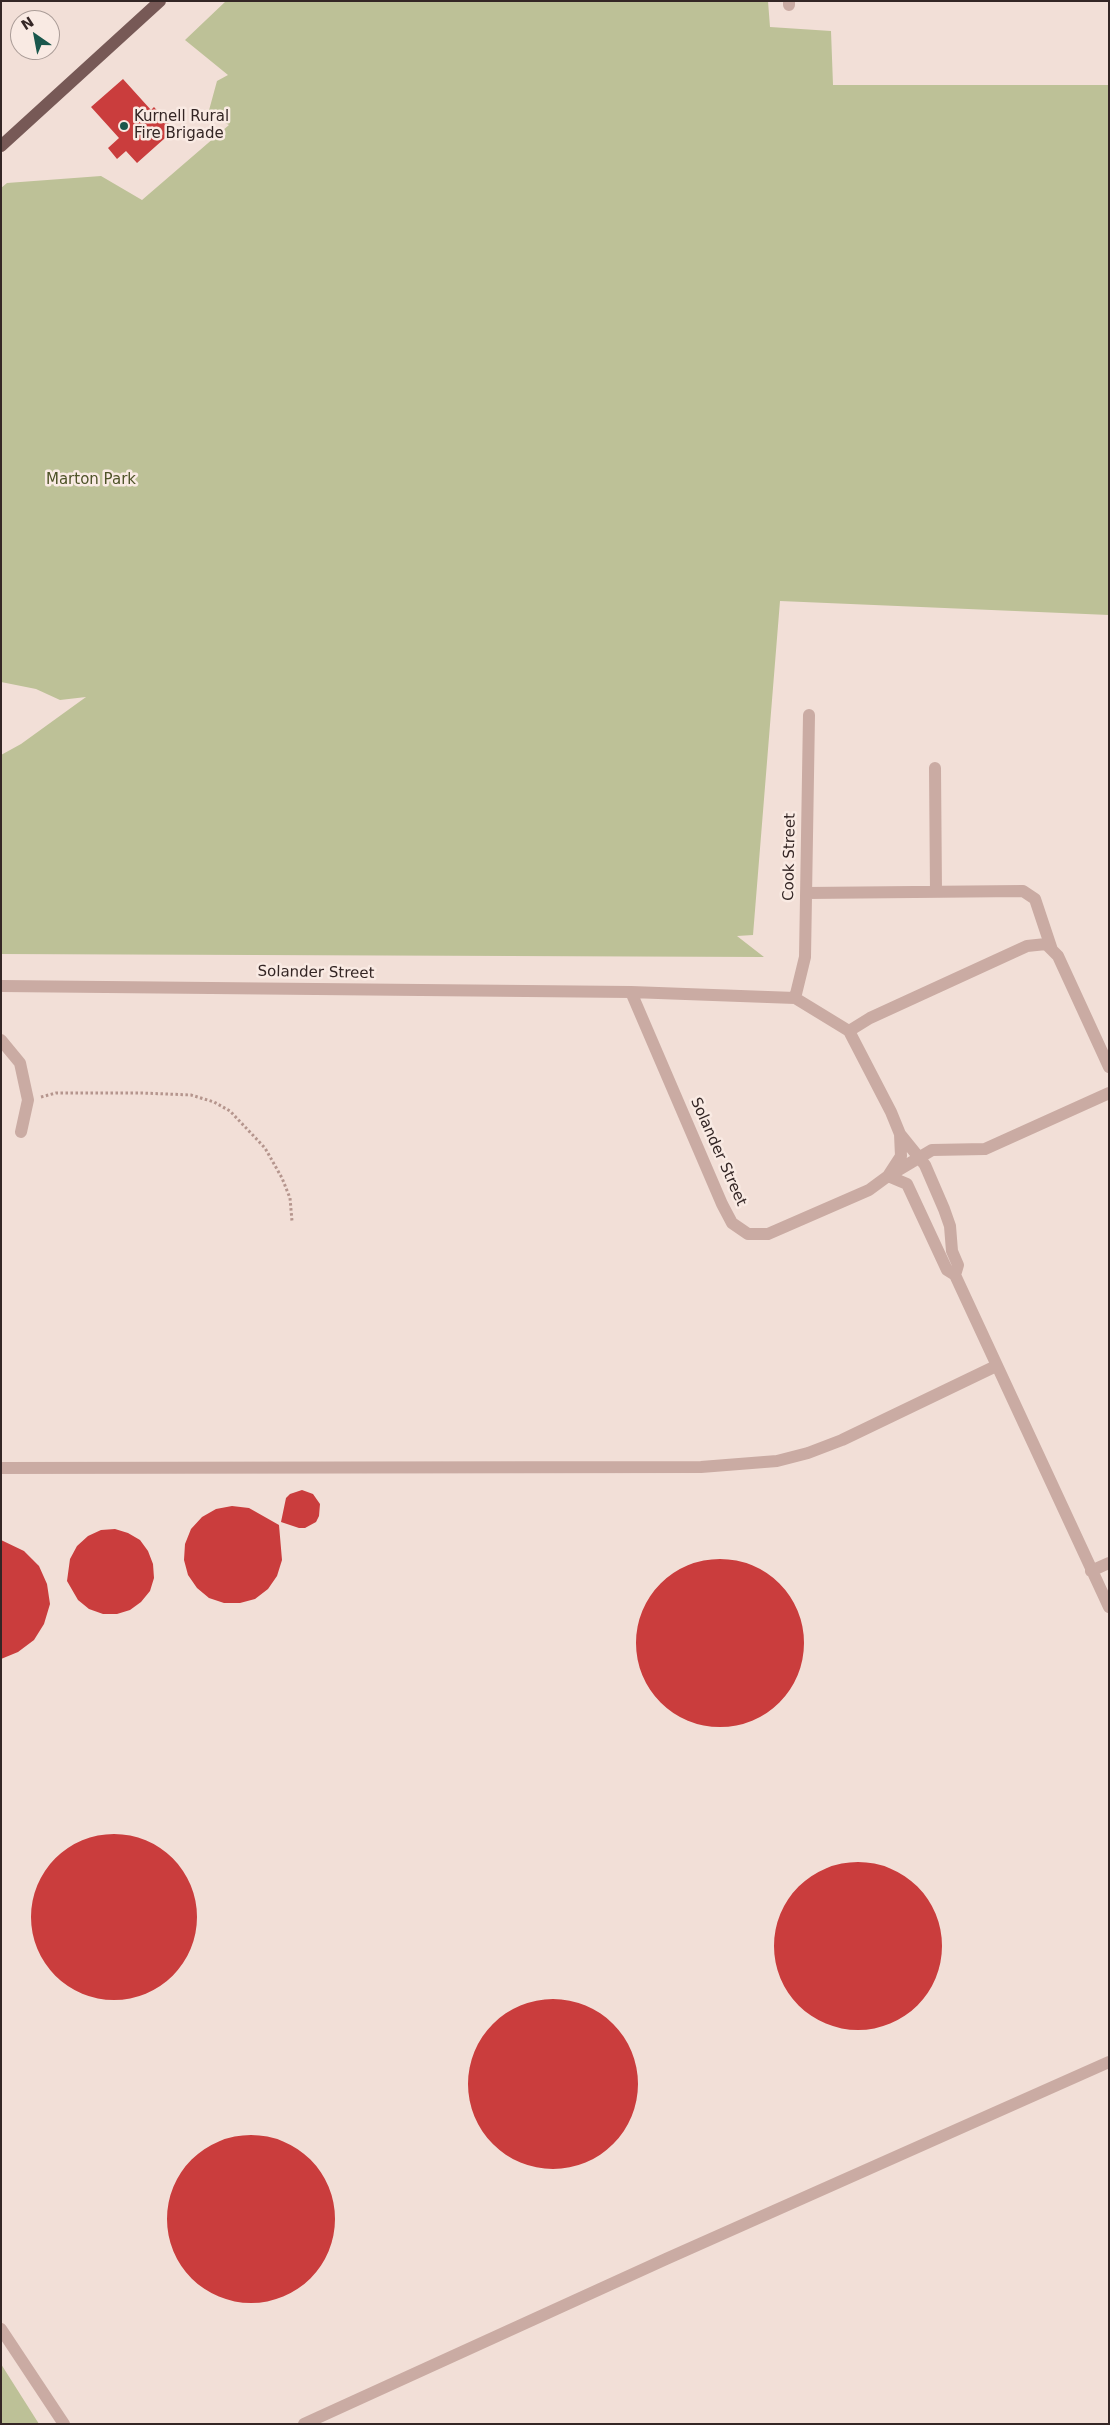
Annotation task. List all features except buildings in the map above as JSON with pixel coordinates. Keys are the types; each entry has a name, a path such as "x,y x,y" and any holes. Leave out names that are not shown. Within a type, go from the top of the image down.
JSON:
{"main road":[{"path":"1,146 160,1"}],"lane":[{"name":"Cook Street","path":"795,998 805,957 809,715"},
{"path":"935,768 936,892"},
{"path":"806,893 1023,892 1035,899 1052,950"},
{"path":"849,1031 870,1018 1027,946 1046,944 1058,956 1109,1067"},
{"name":"Solander Street","path":"1,986 631,992 795,998 849,1031 891,1112 900,1134 901,1156 888,1176 869,1190 768,1234 748,1234 732,1223 722,1204 631,992"},
{"path":"1,1040 20,1062 28,1100 22,1132"},
{"path":"888,1176 932,1150 984,1149 1109,1093"},
{"path":"900,1134 925,1165 950,1226 952,1251 958,1265 955,1275"},
{"path":"888,1176 907,1184 947,1270 955,1275 1109,1607"},
{"path":"1,1468 701,1467 777,1461 808,1454 842,1440 996,1366"},
{"path":"1091,1570 1109,1563"},
{"path":"304,2424 639,2271 1109,2062"},
{"path":"1,2329 64,2424"}],"path":[{"path":"28,1100 56,1094 142,1093 191,1095 214,1102 236,1116 265,1148 290,1198 292,1221"}],"green space":[{"name":"Marton Park","path":"226,1 768,1 770,27 831,31 833,85 1109,85 1109,615 780,601 753,935 737,936 764,957 1,954 1,755 21,744 86,697 60,700 36,689 1,682 1,188 7,183 101,176 142,200 229,125 208,114 217,81 228,75 185,40"},
{"path":"1,2364 39,2424 1,2424"}],"place":[{"name":"Kurnell Rural Fire Brigade","path":"124,126"}]}
